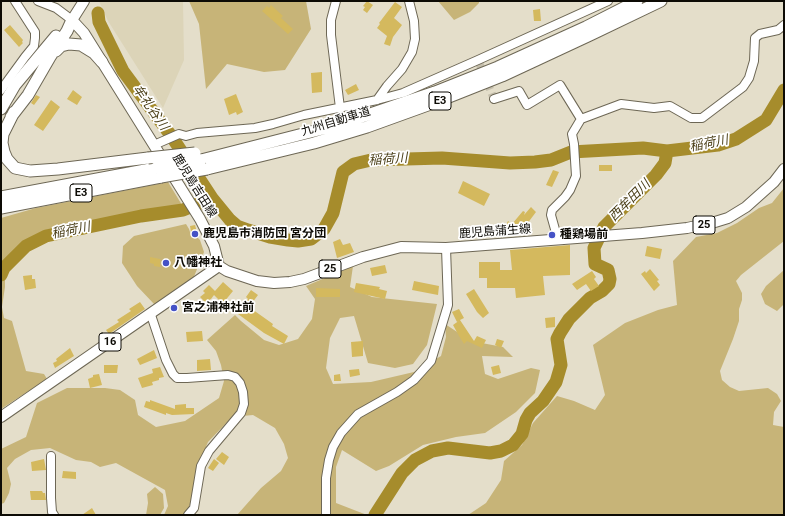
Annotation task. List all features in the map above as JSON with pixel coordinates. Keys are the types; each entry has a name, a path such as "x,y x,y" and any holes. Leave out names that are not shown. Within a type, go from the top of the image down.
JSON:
{"highway":[{"name":"九州自動車道","path":"1,208 72,195 158,173 274,136 316,131 365,116 498,67 637,1"},
{"name":"九州自動車道","path":"201,160 314,143 367,127 439,102 502,76 661,1"},
{"path":"1,130 28,95 67,31 72,20"},
{"path":"1,109 16,85 62,28 72,20"},
{"path":"50,57 61,46 75,43 94,53 102,62"},
{"path":"14,112 3,134 2,143 7,160 15,168 30,171 58,169 148,158 201,160"},
{"name":"九州自動車道","path":"1,197 158,173"},
{"path":"1,214 72,195"}],"main road":[{"path":"72,20 84,1"},
{"name":"鹿児島吉田線","path":"72,20 84,33 200,219 214,246 219,266"},
{"name":"鹿児島蒲生線","path":"219,266 227,271 257,281 274,283 290,282 304,279 363,257 401,247 446,248 606,236 703,226 721,220 746,208 765,191 784,169"},
{"name":"16","path":"1,417 219,266"}],"street":[{"path":"1,90 34,46 35,32 15,1"},
{"path":"38,1 56,8 72,20"},
{"path":"336,1 331,20 331,35 340,108"},
{"path":"377,100 402,69 412,52 414,21 409,1"},
{"path":"154,145 179,134 186,136 197,133 255,128 304,115 377,100 416,87 608,1"},
{"path":"558,240 551,215 552,210 570,190 576,176 572,134 581,119 621,104 654,108 670,106 691,118 702,118 743,87 749,78 754,61 755,38 760,34 778,30 784,25"},
{"path":"494,99 519,91 527,105 560,85 581,119"},
{"path":"326,515 326,478 329,460 333,447 341,433 358,414 397,392 414,380 431,361 448,305 446,248"},
{"path":"150,315 166,360 173,374 178,378 228,375 235,376 243,392 244,404 241,414 209,451 201,466 194,508 188,515"},
{"path":"51,456 51,498 52,512 54,515"}],"shaded area":[{"path":"99,1 183,1 184,60 163,108 108,21"},
{"path":"189,1 306,1 311,29 285,70 264,72 227,64 206,89 199,24"},
{"path":"438,1 479,1 479,3 470,12 454,20"},
{"path":"168,182 182,205 179,207 125,215 49,231 31,240 15,252 6,260 1,268 1,218 36,208"},
{"path":"784,188 784,241 741,275 736,281 742,293 742,300 739,309 739,321 720,371 722,380 730,387 739,391 768,388 777,394 781,401 774,412 773,425 784,427 784,515 468,515 486,503 501,480 504,461 522,445 533,423 557,396 595,410 605,395 593,345 625,323 658,310 677,305 673,261 696,237 717,233 737,223 759,208 772,203"},
{"path":"186,224 192,238 197,237 200,240 204,252 193,279 158,304 154,304 137,286 122,263 123,246 134,236"},
{"path":"353,266 350,287 372,297 437,304 427,345 413,364 395,368 368,363 354,316 340,318 330,338 326,368 333,384 371,382 414,372 441,356 446,337 445,324 471,341 503,347 513,357 482,356 485,374 498,379 531,368 540,370 535,393 516,412 485,433 456,437 423,445 389,466 376,471 342,450 336,467 336,503 367,515 237,515 261,488 281,471 288,458 284,444 275,428 253,415 232,417 208,442 195,473 194,496 185,515 164,515 168,506 165,490 116,463 100,467 91,462 76,460 50,448 31,450 15,459 7,468 11,484 9,493 4,503 1,504 1,449 26,437 37,403 67,388 105,388 120,390 135,400 138,415 156,427 185,421 219,398 224,381 221,365 216,351 207,340 235,315 264,340 279,345 298,339 312,319 315,299 306,286"},
{"path":"784,270 784,304 777,311 765,304 761,294 766,286"},
{"path":"5,279 2,307 4,318 12,321 26,371 44,374 47,379 1,409 1,280"},
{"path":"155,487 163,494 164,508 160,515 146,515 148,503 147,494"}],"building":[{"path":"367,1 373,5 367,13 363,10 365,7 363,6"},
{"path":"395,2 402,7 394,18 402,25 393,37 390,46 384,44 387,36 377,28 380,24 379,23"},
{"path":"271,5 283,16 281,18 293,29 288,34 262,11 267,6 269,8"},
{"path":"540,9 541,21 534,21 533,10"},
{"path":"10,25 23,40 23,43 19,47 4,30"},
{"path":"322,72 322,92 312,93 311,73"},
{"path":"356,84 359,90 348,95 345,90"},
{"path":"73,90 82,97 77,105 67,99"},
{"path":"236,94 243,112 237,115 236,112 229,115 224,99"},
{"path":"36,95 40,97 34,105 31,103"},
{"path":"51,100 60,107 43,131 34,125"},
{"path":"599,165 612,165 612,171 599,171"},
{"path":"553,170 559,172 552,187 546,185"},
{"path":"463,181 490,194 484,206 458,193"},
{"path":"531,207 536,212 524,228 519,224 515,232 505,227 508,221 512,224 523,211 525,212 524,215"},
{"path":"195,225 198,236 192,237 190,226"},
{"path":"340,239 343,245 350,243 354,252 337,258 333,242"},
{"path":"570,245 570,275 543,276 545,295 516,298 515,288 487,288 487,278 479,278 479,262 500,262 500,270 512,270 510,250"},
{"path":"647,246 662,249 660,259 645,256"},
{"path":"150,257 160,259 160,267 154,266 154,264 150,263"},
{"path":"385,265 387,273 372,276 370,268"},
{"path":"650,269 659,280 657,281 660,285 654,291 641,274 645,271 646,273"},
{"path":"592,271 596,277 594,279 599,286 591,291 586,284 577,290 572,284"},
{"path":"32,275 32,279 35,279 36,288 25,290 23,276"},
{"path":"414,281 439,286 438,295 412,290"},
{"path":"223,282 233,291 224,302 222,303 214,295 211,299 205,302 200,297 205,293 203,291 209,285 215,291"},
{"path":"356,283 380,287 379,289 387,291 385,299 354,292"},
{"path":"316,288 340,289 340,297 316,297"},
{"path":"474,289 489,313 483,318 477,312 466,294"},
{"path":"251,290 258,295 249,307 273,324 272,326 288,336 284,344 264,333 238,314 248,299 246,297"},
{"path":"140,302 145,309 109,334 106,330 119,322 117,320 131,311 129,309"},
{"path":"459,309 464,318 457,322 452,312"},
{"path":"555,317 555,327 546,328 545,318"},
{"path":"460,320 474,341 477,336 486,340 482,348 467,341 464,344 453,325"},
{"path":"202,331 203,341 187,342 186,332"},
{"path":"497,339 504,341 501,348 495,345"},
{"path":"363,341 363,356 352,357 351,342"},
{"path":"70,348 74,356 55,368 53,363 57,361 56,359"},
{"path":"154,350 157,358 140,365 137,359"},
{"path":"210,359 211,370 197,371 197,360"},
{"path":"104,365 118,365 117,373 104,373"},
{"path":"499,365 501,373 493,375 491,367"},
{"path":"160,367 164,377 152,382 153,385 142,388 138,378 153,373 152,369"},
{"path":"359,369 360,375 350,377 349,370"},
{"path":"99,374 102,385 90,388 88,379 93,377 93,375"},
{"path":"340,374 341,381 334,381 334,375"},
{"path":"150,400 175,409 175,405 186,404 186,408 194,408 194,414 172,415 166,413 166,415 144,407 146,401 150,402"},
{"path":"222,452 229,457 224,465 216,459"},
{"path":"44,459 46,470 32,471 31,462"},
{"path":"214,459 219,463 213,471 208,468"},
{"path":"63,471 76,472 76,479 62,478"},
{"path":"30,491 42,491 45,493 46,500 31,500"},
{"path":"92,508 96,515 82,515"}],"waterway":[{"name":"稲荷川","path":"98,13 99,22 123,71 172,137 212,198 230,220 237,226 248,230 270,237 288,240 298,241 311,239 324,229 333,213 343,172 354,164 371,160 442,158 510,163 535,162 551,160 571,152 643,148 667,151 718,145 736,139 766,120 784,90"},
{"name":"西牟田川","path":"375,515 402,473 415,460 432,451 448,448 490,453 501,451 513,445 522,434 526,420 530,413 543,401 556,382 561,365 557,339 560,333 569,319 590,298 602,291 609,284 610,279 608,270 595,264 594,248 604,227 656,175 665,163 667,151"},
{"name":"稲荷川","path":"1,275 4,268 26,246 46,236 141,216 183,210 212,198"}],"tunnel":[{"path":"478,60 494,99"}],"place":[{"name":"鹿児島市消防団 宮分団","path":"195,234"},
{"name":"種鶏場前","path":"552,235"},
{"name":"八幡神社","path":"166,263"},
{"name":"宮之浦神社前","path":"174,308"}],"water label":[{"name":"牟礼谷川","path":"150,108"}]}
